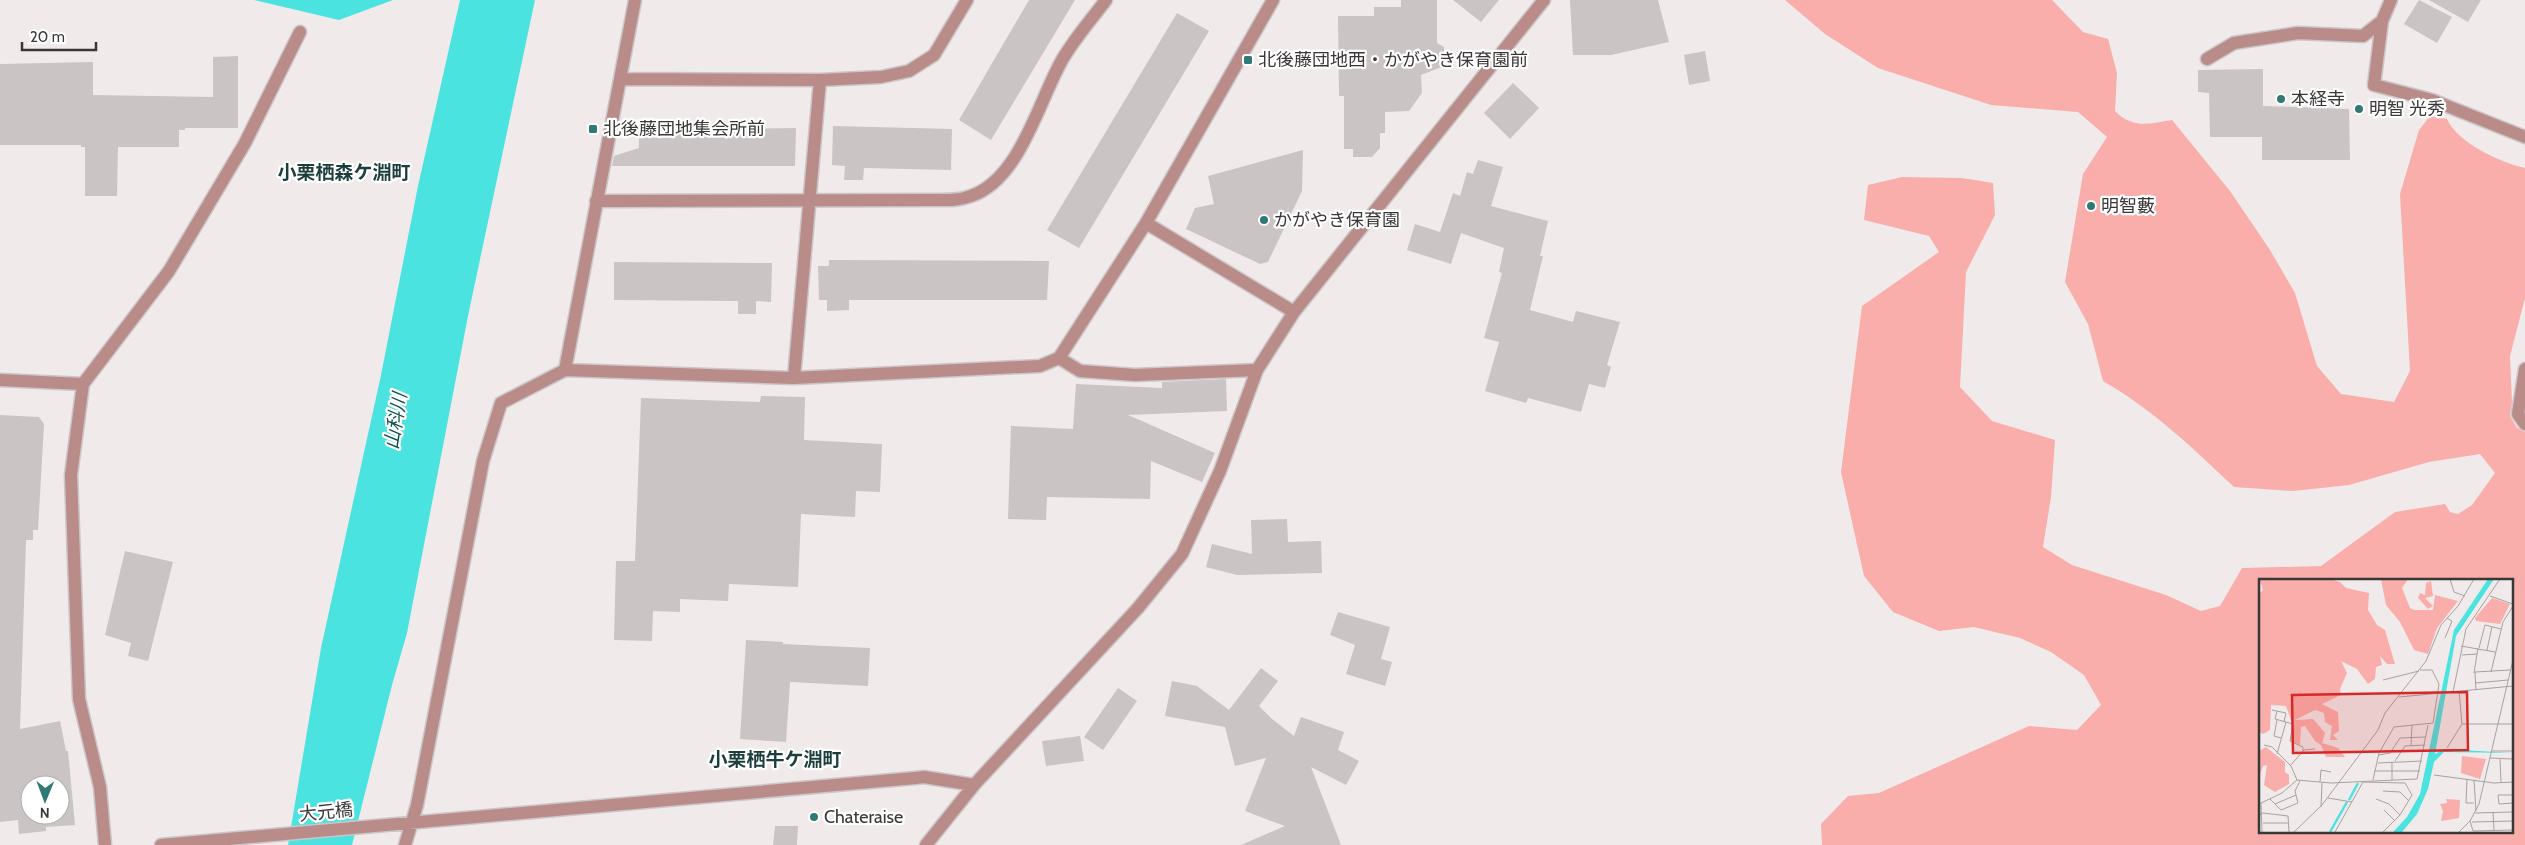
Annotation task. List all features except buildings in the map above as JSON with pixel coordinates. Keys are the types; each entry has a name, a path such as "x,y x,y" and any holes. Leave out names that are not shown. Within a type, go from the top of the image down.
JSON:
{"street":[{"path":"565,370 635,0"},
{"path":"620,79 820,80 881,78 909,72 934,55 967,0"},
{"path":"596,201 954,200 973,196 988,186 1006,169 1021,147 1061,61 1106,0"},
{"path":"405,845 414,822 483,461 501,403 565,370 794,378 1040,366 1059,358 1146,223 1274,0"},
{"path":"926,845 974,786 1138,608 1182,554 1220,471 1257,370 1294,312 1544,0"},
{"path":"2391,0 2382,21 2374,85 2432,100 2525,136"},
{"path":"2207,60 2234,43 2298,33 2362,36 2382,21"},
{"path":"105,845 100,786 79,699 71,474 83,384 169,272 245,143 300,32"},
{"path":"794,378 808,200 820,80"},
{"path":"1146,223 1294,312"},
{"path":"1059,358 1080,371 1135,375 1257,370"},
{"path":"2525,369 2518,414 2525,424"},
{"path":"0,380 83,384"},
{"name":"大元橋","path":"161,845 205,843 400,823 924,777 974,786"}],"shaded area":[{"path":"1785,0 2052,0 2083,32 2108,39 2117,73 2115,111 2128,121 2135,123 2149,124 2172,120 2230,191 2270,250 2295,293 2317,366 2341,394 2394,402 2410,371 2400,194 2419,130 2430,116 2447,119 2460,136 2480,150 2503,161 2525,168 2525,298 2510,356 2512,402 2510,416 2517,428 2525,432 2525,845 1822,845 1821,824 1848,796 1879,793 2029,726 2077,730 2101,705 2084,675 2051,652 2020,638 1974,627 1939,631 1893,612 1864,576 1841,472 1862,306 1939,252 1929,236 1864,220 1868,185 1902,177 1962,178 1993,183 1995,215 1966,272 1960,387 1992,421 2055,440 2051,497 2043,547 2072,565 2166,595 2201,611 2220,606 2242,568 2321,566 2395,512 2445,504 2450,512 2458,514 2472,505 2495,473 2480,454 2429,462 2349,485 2293,491 2234,487 2155,417 2103,381 2088,324 2065,282 2083,174 2107,137 2078,112 1991,105 1878,68 1825,34"}],"water":[{"path":"254,0 393,0 339,20"},
{"name":"山科川","path":"460,0 535,0 468,316 407,633 352,845 288,845 321,648 381,375 418,186"}],"place":[{"name":"北後藤団地西・かがやき保育園前","path":"1248,60"},
{"name":"本経寺","path":"2281,99"},
{"name":"明智 光秀","path":"2359,109"},
{"name":"北後藤団地集会所前","path":"593,129"},
{"name":"明智藪","path":"2091,206"},
{"name":"かがやき保育園","path":"1264,220"},
{"name":"Chateraise","path":"814,817"}],"district":[{"name":"小栗栖森ケ淵町","path":"344,172"},
{"name":"小栗栖牛ケ淵町","path":"775,759"}]}
